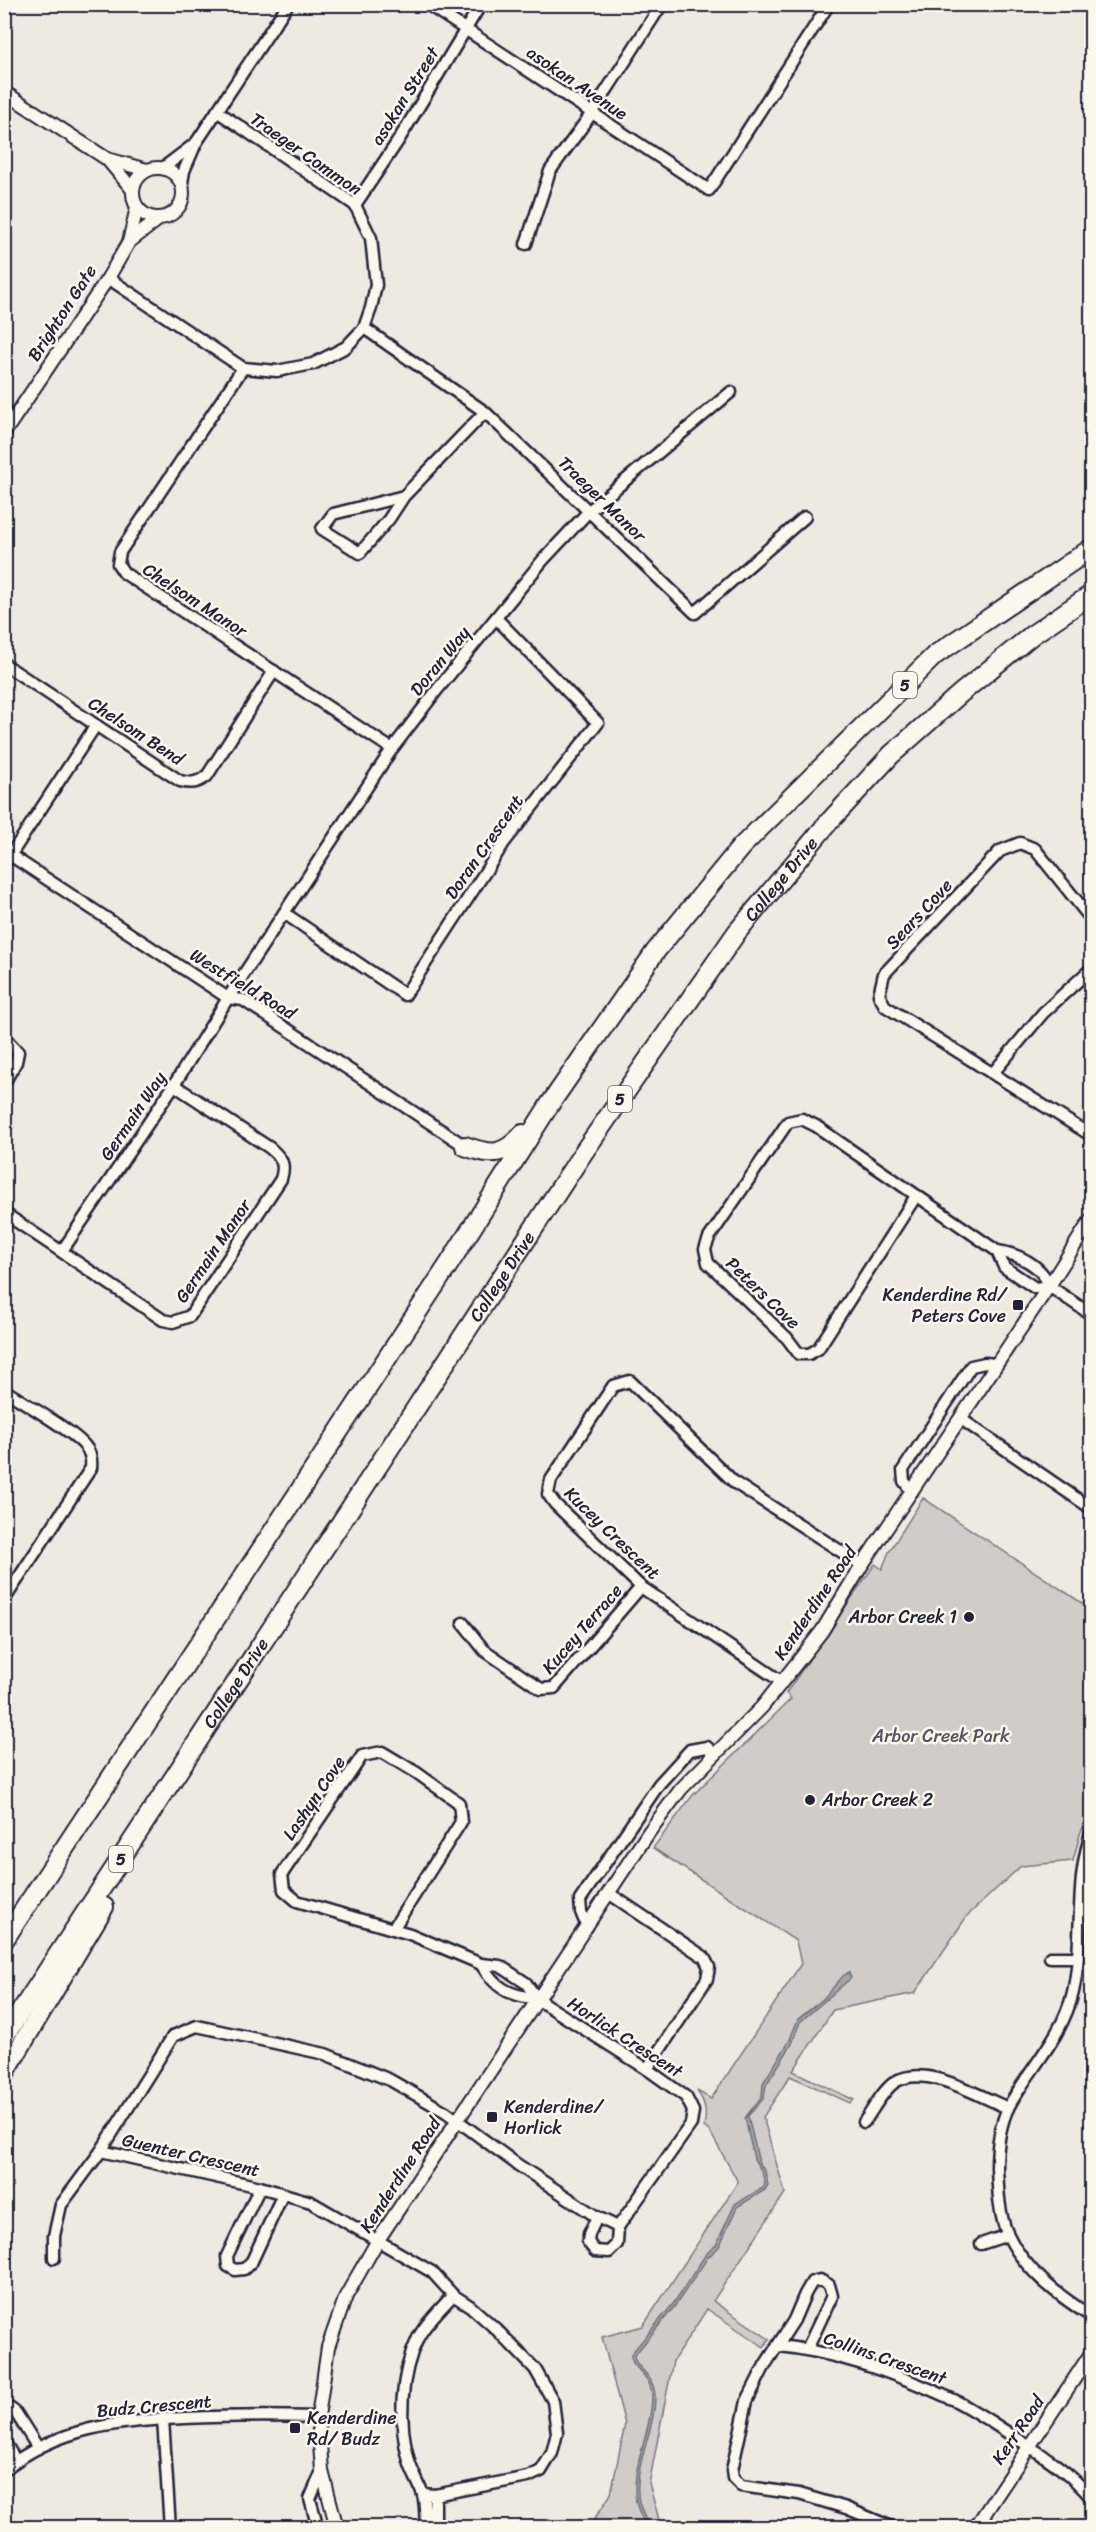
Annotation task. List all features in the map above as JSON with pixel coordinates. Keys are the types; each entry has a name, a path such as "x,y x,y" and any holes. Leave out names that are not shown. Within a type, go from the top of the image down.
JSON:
{"highway":[{"name":"5","path":"4,1940 294,1496 449,1264 550,1104 655,952 741,848 935,655 1092,548"},
{"name":"College Drive","path":"4,2037 583,1153 737,932 827,824 891,755 961,693 1032,635 1092,594"},
{"path":"465,1146 490,1154 504,1151 516,1143 550,1104"},
{"path":"4,2074 238,1681"},
{"path":"4,1932 53,1868"}],"street":[{"path":"4,92 107,159 133,190 137,207 143,213 159,219 168,217 180,207 183,199 184,171 196,143 288,4"},
{"name":"asokan Avenue","path":"427,4 709,190 829,4"},
{"name":"asokan Street","path":"355,205 398,141 481,4"},
{"path":"526,244 550,171 592,113 662,4"},
{"name":"Traeger Common","path":"108,278 243,368 277,371 313,364 346,347 364,328 376,285 371,238 355,205 217,111"},
{"path":"163,168 196,143"},
{"path":"107,159 147,170 163,168 171,171 182,183"},
{"path":"133,190 135,182 147,170"},
{"name":"Brighton Gate","path":"4,433 108,278 129,242 137,207"},
{"name":"Brighton Gate","path":"129,242 134,241 159,219"},
{"name":"Traeger Manor","path":"364,328 485,412 590,510 695,613 805,517"},
{"name":"Chelsom Manor","path":"243,368 120,552 118,564 124,573 392,749"},
{"name":"Doran Way","path":"228,998 392,749 543,560 590,510 731,392"},
{"path":"404,496 333,514 322,529 360,553 389,519 404,496 485,412"},
{"name":"Doran Crescent","path":"284,913 405,995 504,843 598,723 496,618"},
{"name":"Chelsom Bend","path":"4,664 180,781 190,784 207,777 274,671"},
{"path":"4,865 8,853 96,725"},
{"name":"Sears Cove","path":"1092,920 1035,849 1020,843 1000,851 884,974 879,995 885,1006 1092,1136"},
{"name":"Westfield Road","path":"8,853 228,998 243,1000 465,1146"},
{"path":"993,1073 1043,1013 1092,968"},
{"name":"Germain Way","path":"62,1251 174,1085 228,998"},
{"path":"4,1037 18,1052 16,1062 4,1083"},
{"name":"Germain Manor","path":"4,1213 163,1320 172,1322 190,1316 281,1179 284,1168 283,1161 270,1148 174,1085"},
{"name":"Peters Cove","path":"916,1196 818,1348 809,1354 799,1354 787,1338 708,1263 705,1249 709,1238 788,1122 802,1119 816,1126 997,1251 1014,1253 1041,1271 1045,1274 1049,1286 1035,1288 1004,1267 997,1251"},
{"name":"Kenderdine Road","path":"337,2528 322,2471 318,2417 328,2347 346,2296 378,2240 674,1797 762,1707 822,1630 862,1565 1092,1218"},
{"path":"1049,1286 1092,1315"},
{"path":"912,1492 904,1481 903,1470 971,1366 985,1363 996,1364"},
{"name":"Kucey Crescent","path":"782,1682 640,1587 555,1504 548,1494 551,1480 613,1386 630,1381 735,1483 862,1565"},
{"path":"4,1390 77,1438 84,1444 92,1460 91,1468 4,1600"},
{"path":"960,1419 1092,1509"},
{"name":"Kucey Terrace","path":"464,1623 489,1654 542,1689 554,1688 640,1587"},
{"path":"587,1927 581,1912 580,1900 659,1784 690,1750 707,1747 714,1754"},
{"name":"Lashyn Cove","path":"393,1929 461,1822 459,1803 417,1773 381,1752 362,1756 282,1874 284,1890 297,1901 410,1934 481,1964 500,1966 526,1983 537,1999"},
{"path":"1092,1830 1080,1881 1078,1958 1073,1992 1063,2019 1008,2108 997,2151 998,2181 1008,2235 1038,2277 1068,2302 1092,2317"},
{"path":"609,1894 704,1957 709,1967 707,1978 647,2069"},
{"path":"1050,1957 1078,1958"},
{"name":"Lashyn Cove","path":"481,1964 491,1981 517,1996 537,1999"},
{"name":"Horlick Crescent","path":"537,1999 647,2069 686,2097 693,2111 691,2124 618,2227 617,2244 609,2252 595,2251 588,2242 597,2217"},
{"name":"Guenter Crescent","path":"453,2295 432,2272 311,2202 260,2187 101,2151 173,2036 196,2026 325,2054 390,2080 456,2121"},
{"path":"864,2122 886,2090 894,2083 915,2076 932,2076 1008,2108"},
{"path":"456,2121 597,2217 618,2227"},
{"path":"54,2258 54,2236 61,2205 101,2151"},
{"path":"260,2187 227,2256 228,2265 235,2270 244,2269 252,2261 283,2194"},
{"path":"981,2244 1008,2235"},
{"path":"807,2349 832,2296 829,2285 819,2280 812,2282 794,2320 765,2365 747,2401 732,2470 733,2478 741,2486 799,2494 846,2508 894,2528"},
{"path":"429,2495 528,2477 541,2471 552,2453 557,2433 553,2401 535,2369 496,2329 470,2306 453,2295 419,2337 412,2353 403,2395 402,2419 409,2463 429,2495 435,2528"},
{"name":"Collins Crescent","path":"779,2346 807,2349 883,2371 956,2401 1029,2446 1059,2468 1092,2499"},
{"name":"Kerr Road","path":"975,2528 1092,2352"},
{"path":"4,2408 16,2413 38,2448"},
{"name":"Budz Crescent","path":"4,2470 52,2441 102,2424 236,2415 318,2417"},
{"path":"164,2419 170,2528"},
{"path":"4,2441 16,2461"},
{"name":"Kenderdine Road","path":"318,2528 310,2499 322,2471"},
{"path":"426,2528 429,2495"}],"green space":[{"name":"Arbor Creek Park","path":"923,1498 1091,1609 1091,1808 1080,1834 1073,1861 1021,1866 967,1916 915,1993 833,2010 793,2071 854,2100 850,2103 790,2076 763,2117 785,2193 713,2301 769,2339 764,2347 707,2309 673,2361 649,2484 661,2527 579,2528 591,2524 611,2494 625,2424 602,2337 643,2326 738,2182 710,2132 704,2127 705,2108 697,2091 711,2099 801,1964 796,1941 653,1848 693,1795 791,1699 786,1693 875,1564 882,1569 889,1552"}],"shaded area":[{"path":"849,1972 851,1978 800,2022 792,2044 766,2085 764,2098 748,2116 759,2163 765,2171 768,2185 765,2190 737,2207 719,2247 708,2257 675,2306 634,2356 637,2364 651,2381 655,2395 652,2421 641,2462 638,2489 639,2502 650,2527 647,2527 636,2502 635,2489 652,2397 649,2382 634,2364 631,2354 673,2304 706,2254 716,2245 735,2204 763,2188 765,2184 762,2172 754,2159 745,2118 762,2096 763,2083 789,2042 798,2019 823,1999"}],"place":[{"name":"Kenderdine Rd/ Peters Cove","path":"1018,1305"},
{"name":"Arbor Creek 1","path":"969,1617"},
{"name":"Arbor Creek 2","path":"810,1800"},
{"name":"Kenderdine/ Horlick","path":"492,2117"},
{"name":"Kenderdine Rd/ Budz","path":"295,2428"}]}
